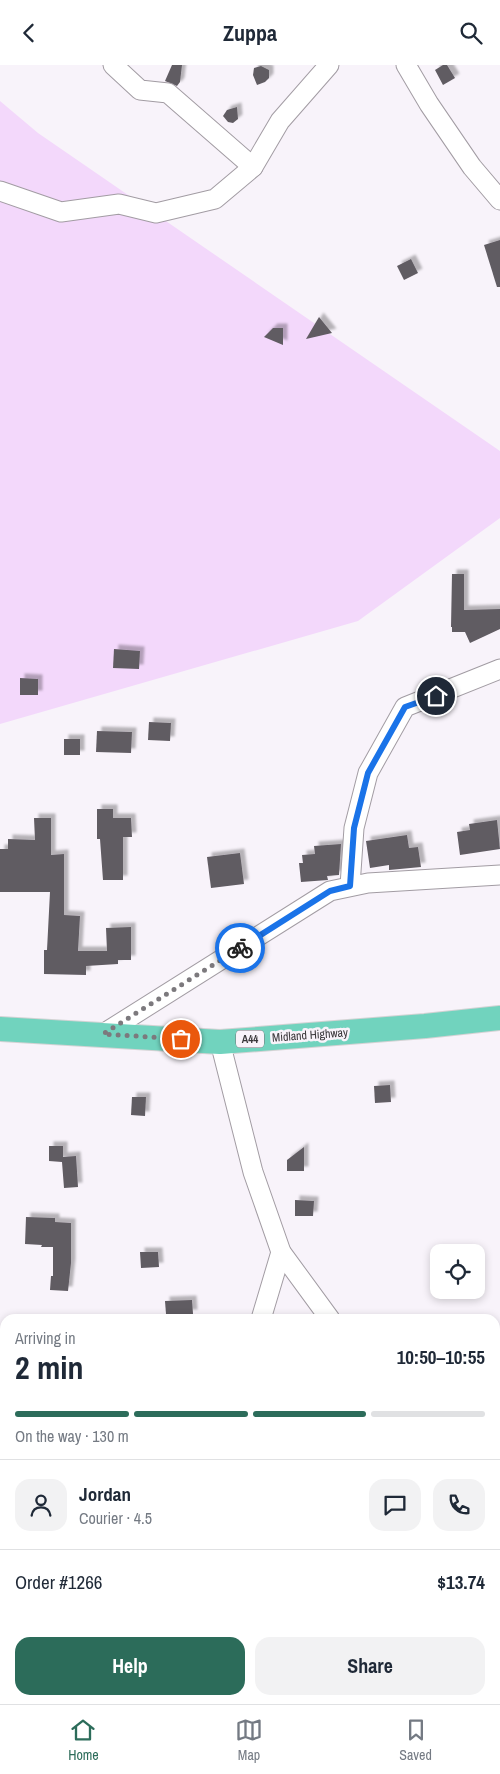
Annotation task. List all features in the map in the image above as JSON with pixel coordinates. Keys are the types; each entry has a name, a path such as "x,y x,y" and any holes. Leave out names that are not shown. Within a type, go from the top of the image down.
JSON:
{"main road":[{"name":"Midland Highway","path":"0,1029 220,1042 425,1026 500,1018"}],"street":[{"path":"113,65 140,91 168,93 253,167"},
{"path":"0,191 61,212 120,204 156,213 215,199 253,167 280,121 329,65"},
{"path":"406,65 472,167 500,200"},
{"path":"350,886 354,828 368,773 405,707 500,669"},
{"path":"103,1034 330,891 368,883 500,875"},
{"path":"220,1042 253,1172 281,1252 326,1314"},
{"path":"262,1314 281,1252"}],"shaded area":[{"path":"0,101 38,133 500,451 500,518 358,621 0,724"}],"building":[{"path":"172,65 182,65 180,82 177,86 165,81"},
{"path":"443,65 447,65 455,78 443,85 435,70"},
{"path":"261,66 269,70 269,78 257,85 253,75 254,68"},
{"path":"237,107 238,119 233,123 228,122 223,116 227,110"},
{"path":"500,240 500,287 497,287 484,245"},
{"path":"411,259 418,273 404,280 397,266"},
{"path":"319,317 332,333 306,339"},
{"path":"273,328 283,328 283,345 264,337"},
{"path":"452,574 464,574 464,610 500,609 500,629 470,643 465,632 452,632"},
{"path":"114,649 140,651 139,669 113,668"},
{"path":"20,678 38,679 38,695 20,695"},
{"path":"149,722 171,723 170,741 148,740"},
{"path":"97,731 132,732 131,753 96,752"},
{"path":"64,739 80,739 80,755 64,755"},
{"path":"97,809 113,809 113,818 131,818 132,837 123,837 123,880 103,880 100,839 97,839"},
{"path":"34,818 51,818 51,855 64,854 64,915 80,916 78,951 107,951 106,928 131,927 131,960 118,960 118,964 86,966 86,975 44,974 44,950 47,950 50,892 0,892 0,849 8,849 8,839 35,840"},
{"path":"497,820 500,849 460,855 457,832 470,830 469,824"},
{"path":"407,835 409,848 418,847 421,867 389,870 389,865 370,868 366,841"},
{"path":"341,844 339,875 327,876 328,880 301,882 299,863 303,863 302,855 315,854 314,846"},
{"path":"240,853 244,884 211,888 207,857"},
{"path":"390,1085 391,1102 375,1103 374,1086"},
{"path":"132,1097 146,1097 145,1116 131,1115"},
{"path":"49,1146 63,1146 63,1157 76,1156 78,1187 64,1188 62,1162 49,1161"},
{"path":"304,1147 304,1171 287,1171 287,1160"},
{"path":"295,1200 314,1201 313,1216 295,1216"},
{"path":"26,1217 55,1218 55,1222 71,1223 71,1263 68,1291 50,1290 51,1276 53,1276 53,1247 25,1244"},
{"path":"140,1252 158,1252 159,1267 141,1268"},
{"path":"192,1300 193,1314 166,1314 165,1301"}],"way so far":[{"path":"181,1039 103,1034 240,948"}],"route":[{"path":"240,948 330,891 350,886 354,828 368,773 405,707 436,696"}]}
